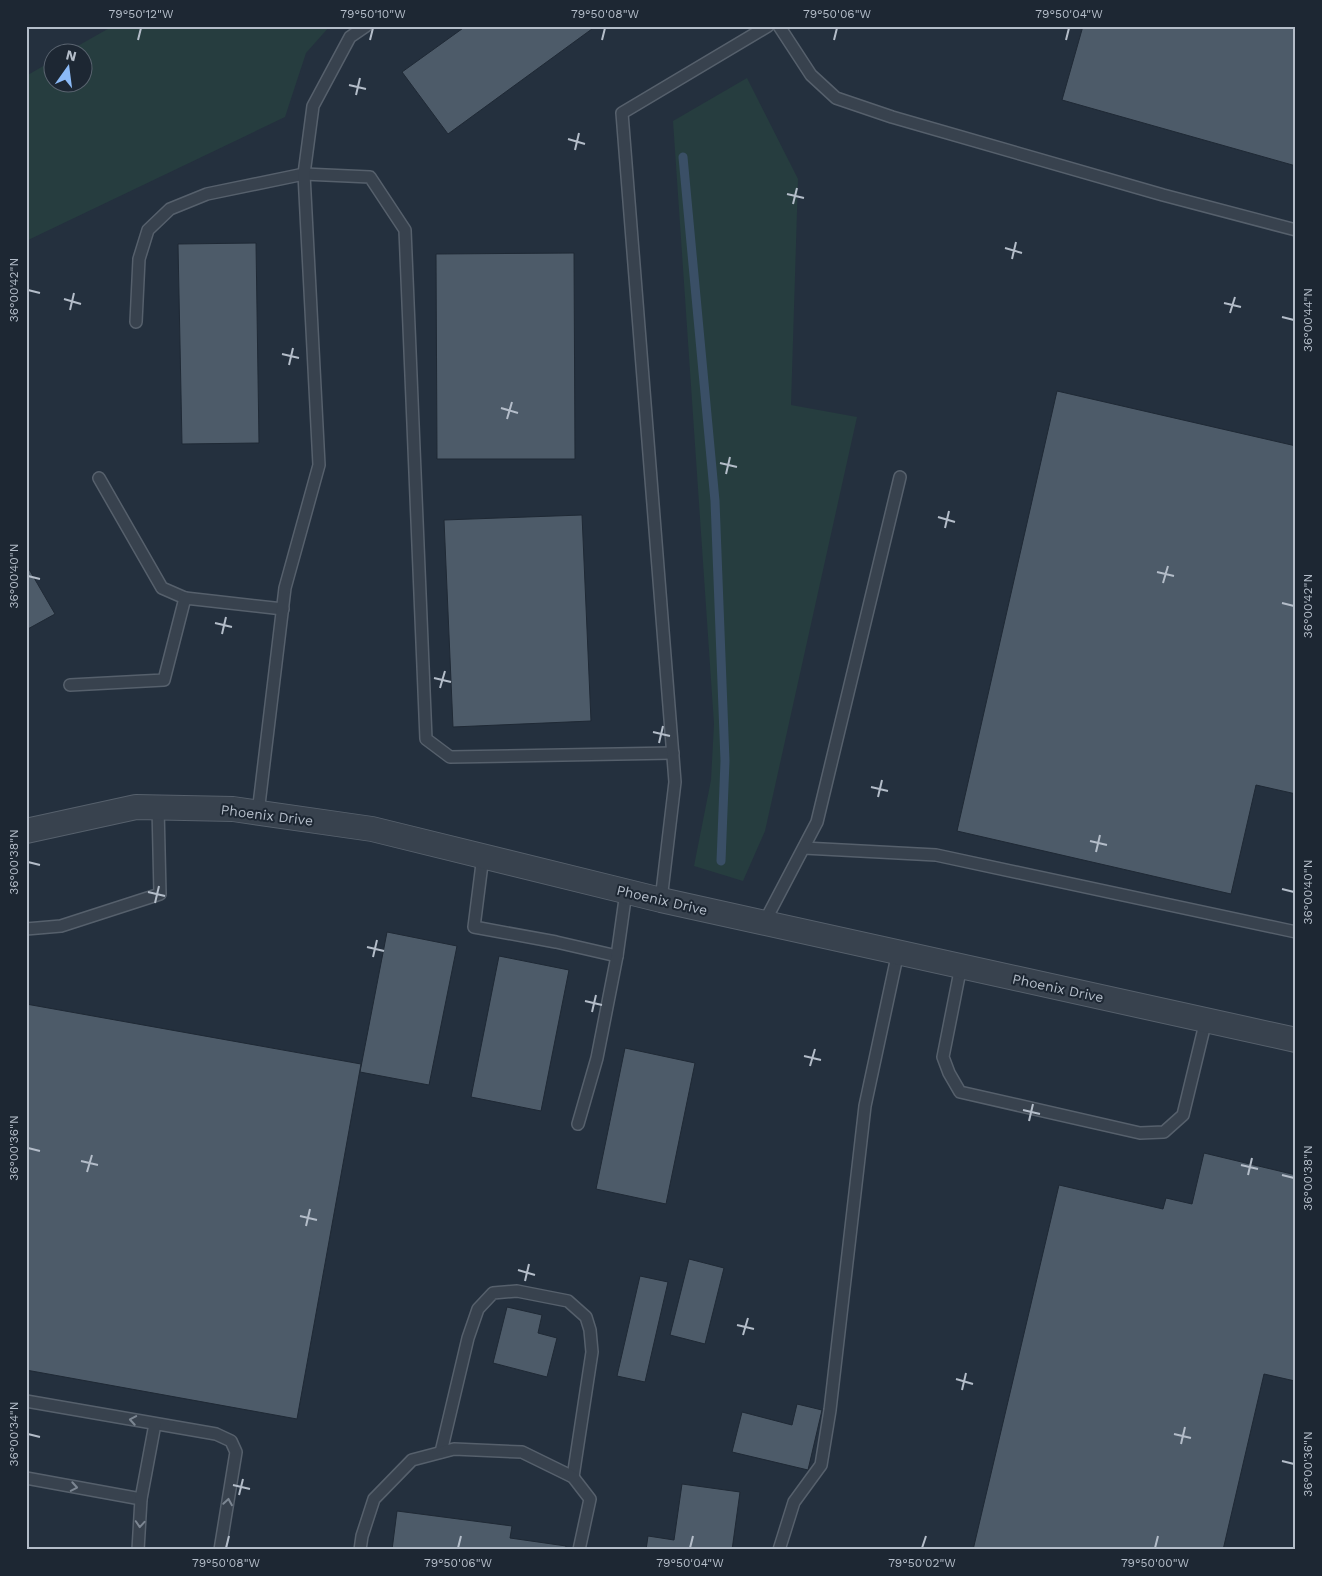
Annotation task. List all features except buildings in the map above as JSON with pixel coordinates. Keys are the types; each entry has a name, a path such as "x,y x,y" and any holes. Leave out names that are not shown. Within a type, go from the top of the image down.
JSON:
{"street":[{"name":"Phoenix Drive","path":"26,831 136,807 233,809 372,829 661,900 1296,1040"}],"lane":[{"path":"258,813 286,588 319,465 304,174 313,106 350,37 366,26"},
{"path":"661,900 675,782 622,113 768,26"},
{"path":"779,26 811,75 836,98 976,142 1163,195 1296,230"},
{"path":"136,322 140,260 148,230 170,210 207,194 304,174 370,177 405,230 426,739 450,757 673,753"},
{"path":"764,923 817,822 900,477"},
{"path":"100,478 162,588 184,598 283,609"},
{"path":"70,685 164,680 184,598"},
{"path":"26,929 61,926 160,894 158,807"},
{"path":"804,848 936,855 1296,932"},
{"path":"483,856 474,927 556,942 617,956"},
{"path":"578,1124 598,1058 617,956 626,892"},
{"path":"778,1550 794,1502 821,1465 830,1410 865,1106 898,952"},
{"path":"961,966 944,1057 948,1074 960,1092 1140,1133 1164,1132 1183,1115 1206,1020"},
{"path":"442,1452 468,1338 478,1309 493,1293 517,1291 568,1301 586,1317 590,1330 592,1352 573,1477"},
{"path":"26,1401 216,1434 231,1441 236,1452 220,1550"},
{"path":"138,1550 141,1499 155,1424"},
{"path":"360,1550 362,1536 374,1499 412,1460 454,1449 522,1452 573,1477 590,1499 578,1550"},
{"path":"26,1478 141,1499"}],"green space":[{"path":"113,26 330,26 306,53 285,117 26,241 26,76 42,67 42,92 92,92 92,42 85,42"},
{"path":"747,78 798,179 791,405 857,417 765,831 743,881 694,866 711,780 714,724 673,121"}],"waterway":[{"path":"683,157 715,501 725,761 721,861"}]}
